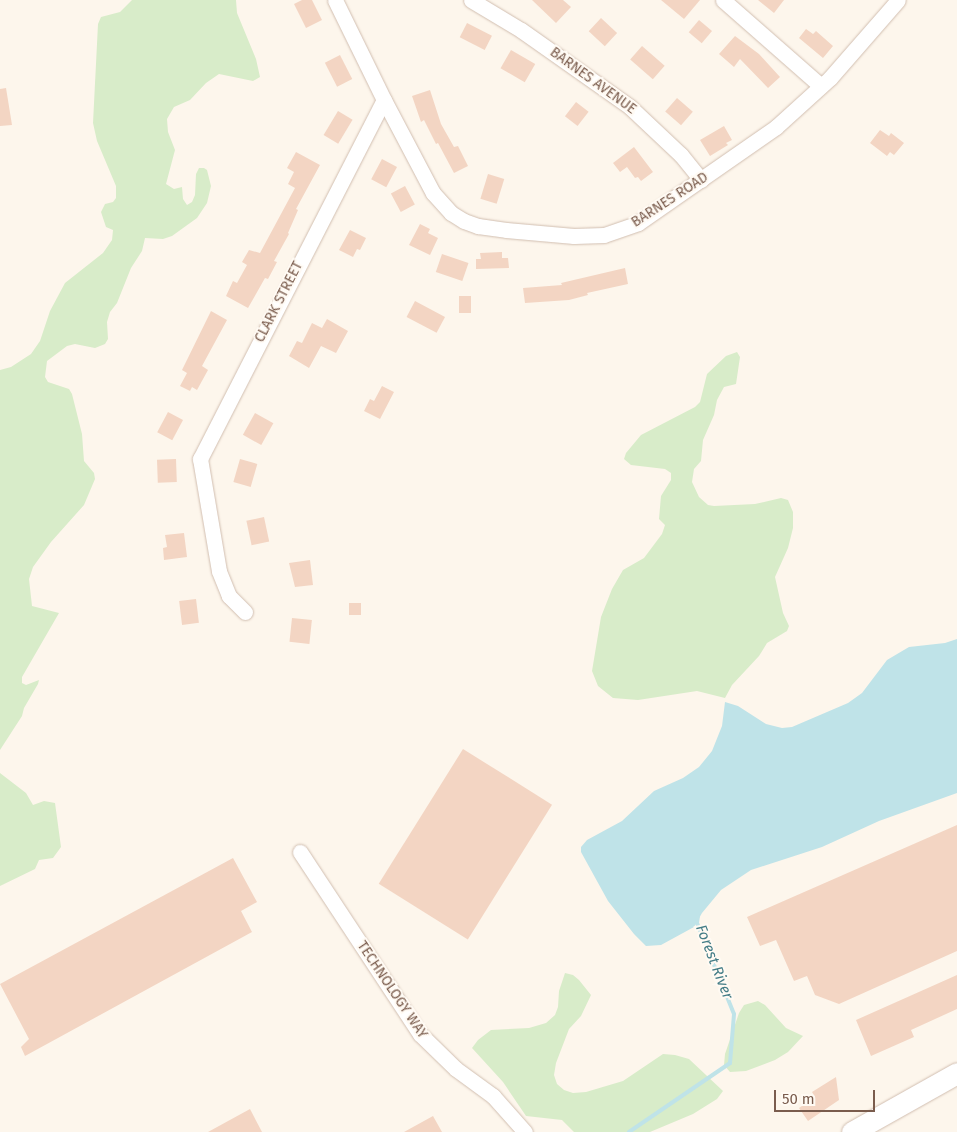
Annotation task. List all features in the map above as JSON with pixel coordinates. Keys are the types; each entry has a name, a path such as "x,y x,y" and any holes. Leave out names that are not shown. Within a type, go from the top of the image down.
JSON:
{"street":[{"path":"335,0 384,100"},
{"name":"BARNES AVENUE","path":"471,0 521,30 630,107 681,156 701,180"},
{"path":"723,0 821,86"},
{"name":"BARNES ROAD","path":"384,100 434,193 451,213 478,226 574,236 604,235 638,223 776,127 821,86 898,0"},
{"name":"CLARK STREET","path":"245,612 229,596 219,571 200,459 384,100"},
{"name":"TECHNOLOGY WAY","path":"300,852 420,1034 456,1069 493,1096 525,1132"},
{"path":"852,1132 957,1072"}],"green space":[{"path":"132,0 236,0 237,13 256,59 260,77 253,81 219,74 206,83 190,100 174,107 167,119 168,132 175,150 166,184 174,189 182,187 183,199 187,205 192,202 195,195 196,174 199,168 204,168 207,170 211,186 207,203 197,218 172,236 163,239 145,238 142,251 131,268 117,303 110,312 107,322 108,339 105,344 95,348 75,344 67,346 47,361 45,377 48,382 69,389 72,394 82,434 84,461 94,473 95,479 84,505 51,542 33,567 29,579 32,606 59,613 22,677 22,683 26,685 39,680 38,684 24,708 22,716 0,750 0,370 11,367 31,354 40,341 50,311 65,283 103,253 112,240 113,230 106,227 101,212 105,204 113,202 116,198 116,186 97,141 93,123 98,24 101,17 120,12"},
{"path":"737,352 740,357 736,384 724,387 717,400 714,415 703,440 701,461 694,469 692,482 699,497 708,505 755,504 781,498 788,500 793,512 793,528 788,548 775,577 783,613 789,626 787,631 767,643 759,656 732,685 725,698 697,691 638,700 613,698 598,686 592,671 601,617 612,589 623,570 644,558 662,534 665,525 659,519 661,496 671,480 671,473 665,469 631,465 624,459 626,453 641,435 695,407 700,402 707,374 726,356"},
{"path":"0,773 26,793 33,805 44,801 55,803 61,847 53,858 39,860 35,869 0,886"},
{"path":"565,973 573,975 579,980 591,995 581,1016 569,1029 556,1063 554,1075 557,1084 564,1090 573,1093 586,1092 623,1081 663,1054 689,1059 723,1091 717,1099 693,1114 650,1132 574,1132 562,1120 526,1116 503,1082 472,1048 478,1040 491,1030 529,1028 546,1023 555,1015 558,1007 559,991"},
{"path":"758,1001 765,1005 786,1028 803,1036 788,1052 775,1060 746,1071 730,1072 724,1065 725,1054 739,1013 744,1005"}],"water":[{"path":"957,639 957,793 879,821 822,847 751,870 721,890 702,913 694,927 661,945 646,946 634,934 608,901 581,852 581,847 587,840 622,821 654,791 683,778 699,767 712,751 722,726 725,702 738,706 766,724 782,728 792,727 848,703 862,693 887,660 909,647 945,643"}],"building":[{"path":"302,0 312,0 322,20 306,28 294,4"},
{"path":"532,0 563,0 571,7 556,23"},
{"path":"661,0 700,0 684,19"},
{"path":"758,0 784,0 774,13"},
{"path":"601,18 617,33 605,46 589,31"},
{"path":"699,20 712,31 702,43 689,32"},
{"path":"467,23 492,36 485,50 460,37"},
{"path":"806,29 813,34 816,31 833,46 823,58 799,38"},
{"path":"735,36 759,54 780,77 768,88 740,59 734,67 719,54"},
{"path":"642,46 665,66 653,79 630,60"},
{"path":"511,50 535,64 525,82 500,68"},
{"path":"340,55 352,79 337,87 325,63"},
{"path":"6,88 12,125 0,126 0,89"},
{"path":"430,90 441,124 454,147 458,146 468,166 454,173 424,120 421,122 412,96"},
{"path":"677,98 693,112 681,125 665,112"},
{"path":"576,102 589,112 578,126 565,116"},
{"path":"338,111 353,120 338,144 324,135"},
{"path":"724,126 732,140 726,143 728,145 710,156 700,140"},
{"path":"880,130 889,136 891,133 904,143 894,155 890,152 887,156 870,143"},
{"path":"634,147 653,172 641,181 638,177 635,178 627,167 620,172 613,163"},
{"path":"296,152 320,165 296,209 298,210 289,234 274,261 277,262 268,279 265,278 248,308 226,296 233,281 237,283 247,265 242,262 249,250 260,253 295,188 288,184 294,172 287,168"},
{"path":"382,159 397,167 386,187 371,179"},
{"path":"488,174 504,179 497,204 480,199"},
{"path":"405,186 415,205 401,212 391,194"},
{"path":"420,224 430,229 428,233 438,238 430,255 409,245"},
{"path":"350,230 366,238 360,250 357,249 353,257 339,250"},
{"path":"502,252 502,258 508,258 509,268 476,269 476,259 481,259 480,253"},
{"path":"442,254 468,263 462,281 436,272"},
{"path":"625,268 628,284 587,293 588,295 569,300 525,303 523,288 562,285 561,283"},
{"path":"459,296 471,296 471,313 459,313"},
{"path":"415,301 445,317 437,333 407,317"},
{"path":"211,311 227,320 202,366 208,370 197,390 192,387 190,391 180,386 187,373 182,370"},
{"path":"327,319 348,331 336,353 321,346 309,368 289,356 297,341 302,343 312,323 322,328"},
{"path":"382,386 394,392 380,419 364,411 370,399 374,401"},
{"path":"168,412 183,420 172,440 157,432"},
{"path":"255,413 273,423 261,445 243,435"},
{"path":"176,459 177,482 158,483 157,460"},
{"path":"240,459 257,464 251,487 233,482"},
{"path":"264,517 269,541 252,545 246,521"},
{"path":"184,533 187,557 164,560 163,548 167,547 165,535"},
{"path":"310,560 313,585 295,587 289,563"},
{"path":"196,599 199,623 182,625 179,601"},
{"path":"349,603 361,603 361,615 349,615"},
{"path":"292,618 312,620 309,644 289,642"},
{"path":"463,749 552,805 468,939 379,884"},
{"path":"957,825 957,951 839,1004 815,995 807,976 794,981 776,940 760,946 747,917"},
{"path":"233,858 257,902 241,911 252,932 25,1056 21,1047 29,1039 0,984"},
{"path":"957,975 957,1009 911,1030 914,1037 871,1056 856,1020"},
{"path":"836,1077 839,1100 808,1121 799,1108 815,1097 812,1092"},
{"path":"250,1109 262,1132 208,1132"},
{"path":"433,1116 442,1132 404,1132"}],"waterway":[{"name":"Forest River","path":"629,1132 730,1063 734,1014 697,923 698,916"}]}
